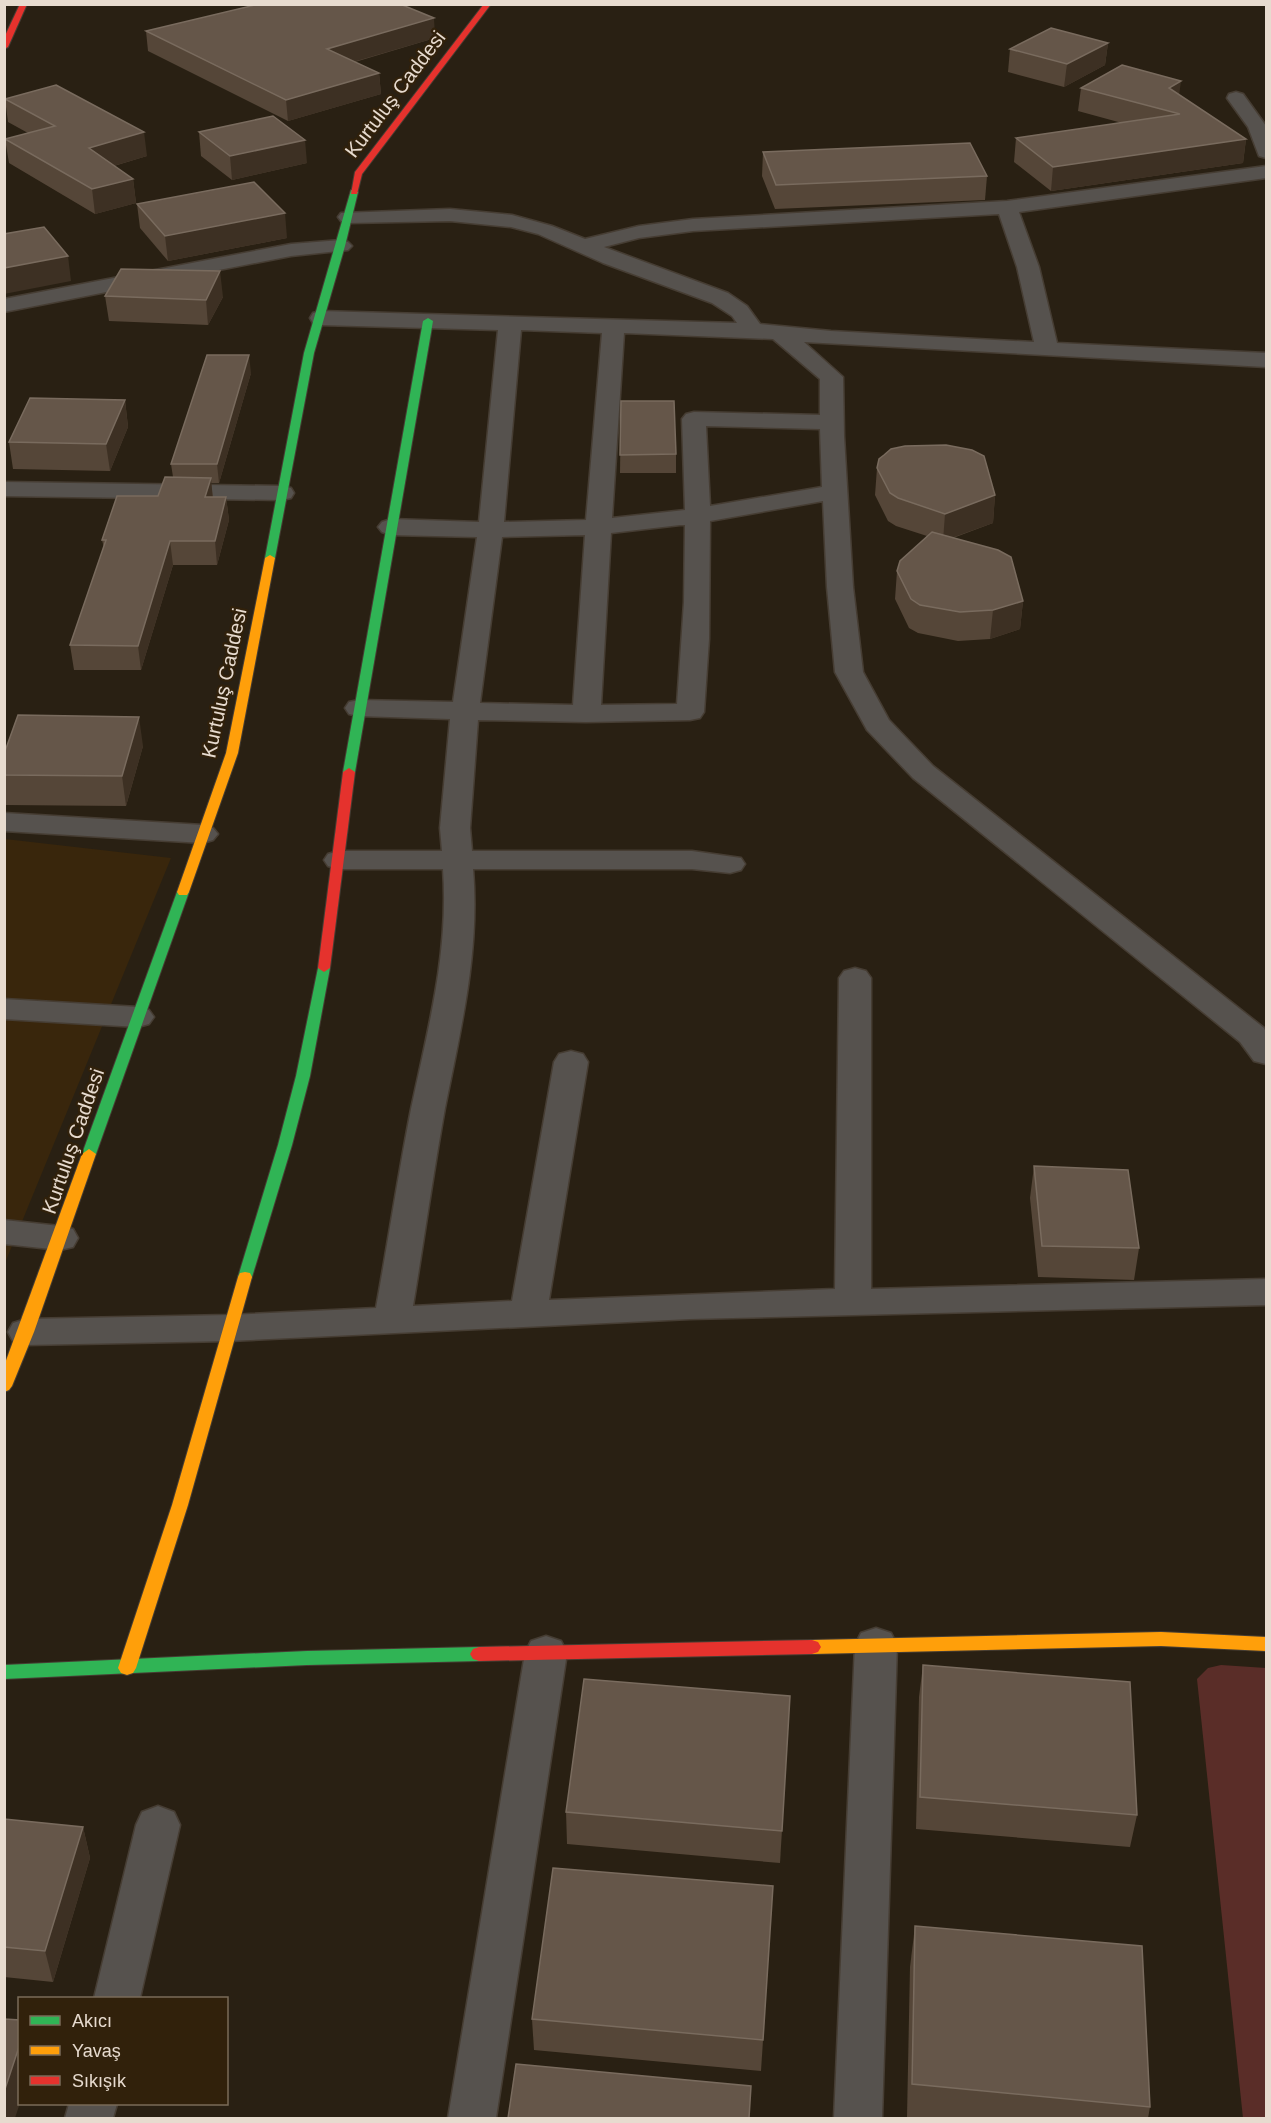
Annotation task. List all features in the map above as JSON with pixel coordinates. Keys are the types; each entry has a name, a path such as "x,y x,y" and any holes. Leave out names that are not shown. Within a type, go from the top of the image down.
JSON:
{"main road":[{"path":"4,47 24,4"},
{"name":"Kurtuluş Caddesi","path":"4,1386 60,1238 232,753 309,353 341,246 358,174 488,4"},
{"path":"127,1668 180,1505 303,1076 328,948 353,739 428,321"},
{"path":"4,1672 307,1658 876,1645 1161,1639 1266,1644"}],"street":[{"path":"1236,98 1257,126 1266,152"},
{"path":"583,246 639,232 693,225 1007,207 1266,172"},
{"path":"1007,207 1028,267 1047,349"},
{"path":"348,217 450,215 495,218 545,230 720,298 743,313 750,330"},
{"path":"4,306 291,250 341,246"},
{"path":"321,318 750,330 831,338 1266,360"},
{"path":"392,1320 428,1110 456,972 461,905 455,828 465,711 497,483 510,323"},
{"path":"586,714 605,416 614,326"},
{"path":"779,333 832,378 840,587 849,672 877,724 923,772 1252,1035 1266,1054"},
{"path":"359,708 586,714 690,712 697,651 699,515 694,418 832,422"},
{"path":"4,489 282,493"},
{"path":"392,527 490,531 598,527 699,515 835,492"},
{"path":"4,822 203,834"},
{"path":"339,860 458,858 598,862 692,860 730,864"},
{"path":"854,1303 855,978"},
{"path":"4,1010 138,1017"},
{"path":"528,1314 571,1062"},
{"path":"4,1232 60,1238"},
{"path":"26,1332 229,1328 690,1306 1266,1292"},
{"path":"858,2118 876,1645"},
{"path":"472,2118 546,1653"},
{"path":"117,1997 158,1826"}],"shaded area":[{"path":"5,839 171,858 5,1263"},
{"path":"1221,1665 1266,1668 1266,2118 1243,2118 1197,1679 1208,1668"}],"building":[{"path":"259,4 400,4 434,18 327,49 379,73 286,100 146,31"},
{"path":"1051,28 1108,43 1067,64 1010,49"},
{"path":"1122,65 1181,81 1169,88 1246,139 1053,167 1016,138 1180,114 1081,88"},
{"path":"56,85 144,132 89,148 133,179 92,189 5,139 55,126 5,99"},
{"path":"273,116 305,140 230,156 199,132"},
{"path":"970,143 987,176 776,185 763,152"},
{"path":"254,182 285,213 165,236 137,204"},
{"path":"44,227 68,256 4,268 4,234"},
{"path":"121,269 220,271 206,300 105,296"},
{"path":"207,355 249,355 217,464 171,464"},
{"path":"30,398 125,400 106,444 9,442"},
{"path":"621,401 674,401 676,454 620,455"},
{"path":"946,445 972,450 984,456 995,495 945,514 898,498 890,493 877,468 879,459 891,449 905,446"},
{"path":"165,477 211,478 205,497 226,497 215,541 170,541 138,646 70,645 106,540 102,540 117,496 158,496"},
{"path":"932,532 998,550 1011,557 1023,601 993,610 960,612 920,605 911,599 897,571 900,561"},
{"path":"18,715 139,717 122,776 4,775 4,754"},
{"path":"1034,1166 1128,1170 1139,1248 1042,1246"},
{"path":"923,1665 1130,1682 1137,1815 920,1797"},
{"path":"584,1679 790,1696 782,1831 566,1812"},
{"path":"4,1819 83,1827 45,1951 4,1947"},
{"path":"553,1868 773,1886 763,2040 532,2019"},
{"path":"915,1926 1142,1946 1150,2107 912,2084"},
{"path":"4,2019 18,2020 18,2050 4,2092"},
{"path":"516,2064 751,2086 749,2118 508,2118"}],"traffic: fast":[{"path":"270,558 309,353 341,246 354,192"},
{"path":"349,772 428,321"},
{"path":"89,1154 183,892"},
{"path":"245,1277 285,1145 303,1076 324,968"},
{"path":"4,1672 307,1658 479,1654"}],"traffic: slow":[{"path":"183,892 232,753 270,558"},
{"path":"4,1386 26,1332 89,1154"},
{"path":"127,1668 180,1505 245,1277"},
{"path":"812,1647 1161,1639 1266,1644"}],"traffic: jam":[{"path":"4,47 24,4"},
{"path":"354,192 358,174 488,4"},
{"path":"324,968 349,772"},
{"path":"479,1654 812,1647"}]}
